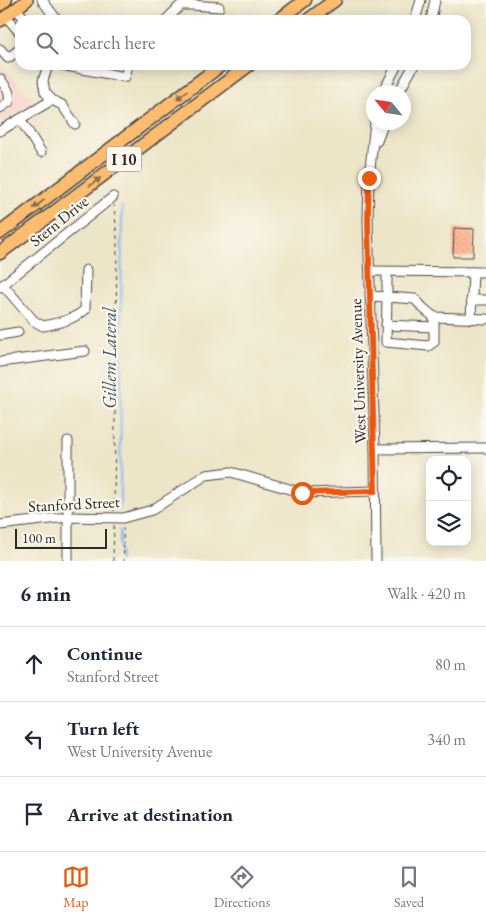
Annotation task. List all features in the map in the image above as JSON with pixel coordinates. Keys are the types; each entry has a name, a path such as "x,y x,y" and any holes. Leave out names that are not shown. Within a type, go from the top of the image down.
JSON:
{"highway":[{"path":"286,15 306,0"},
{"path":"315,15 331,3"},
{"name":"I 10","path":"0,233 214,70"},
{"name":"I 10","path":"0,253 242,70"}],"main road":[{"path":"0,5 6,0"},
{"path":"3,19 27,0"}],"street":[{"path":"42,0 53,15"},
{"path":"417,15 421,0"},
{"path":"432,15 435,0"},
{"path":"171,15 181,5 218,7"},
{"path":"16,9 21,15"},
{"path":"3,19 15,29"},
{"path":"0,49 8,58 15,53"},
{"path":"46,70 43,81 45,92 52,100 62,105 75,124"},
{"path":"88,70 125,77 127,70"},
{"path":"387,85 394,70"},
{"path":"403,85 411,70"},
{"path":"0,79 9,91 10,96 9,102 0,108"},
{"path":"0,132 52,100"},
{"path":"20,119 41,152"},
{"name":"West University Avenue","path":"374,130 369,178 376,561"},
{"name":"West University Avenue","path":"373,150 381,130"},
{"name":"Stern Drive","path":"1,286 112,197"},
{"path":"1,286 34,321 43,326 55,324 74,319 85,310 86,270"},
{"path":"370,271 486,272"},
{"path":"387,272 386,342 428,346 434,342 434,317"},
{"path":"471,318 473,272"},
{"path":"370,296 415,299 434,317 486,319"},
{"path":"471,300 486,300"},
{"path":"386,325 434,327"},
{"path":"0,335 18,332"},
{"path":"0,362 84,351"},
{"path":"68,441 68,561"},
{"path":"375,449 486,448"},
{"name":"Stanford Street","path":"0,525 67,517 119,518 152,510 206,475 231,472 302,493 375,491"}],"path":[{"path":"112,197 117,237 119,518 124,561"},
{"path":"114,561 119,518"}],"shaded area":[{"path":"0,64 36,102 0,124"}],"building":[{"path":"454,228 474,229 473,257 453,257"}],"waterway":[{"name":"Gillem Lateral","path":"120,509 122,207"},
{"name":"Gillem Lateral","path":"120,530 120,561"}],"route":[{"path":"302,493 375,491 368,221 369,178"}]}
